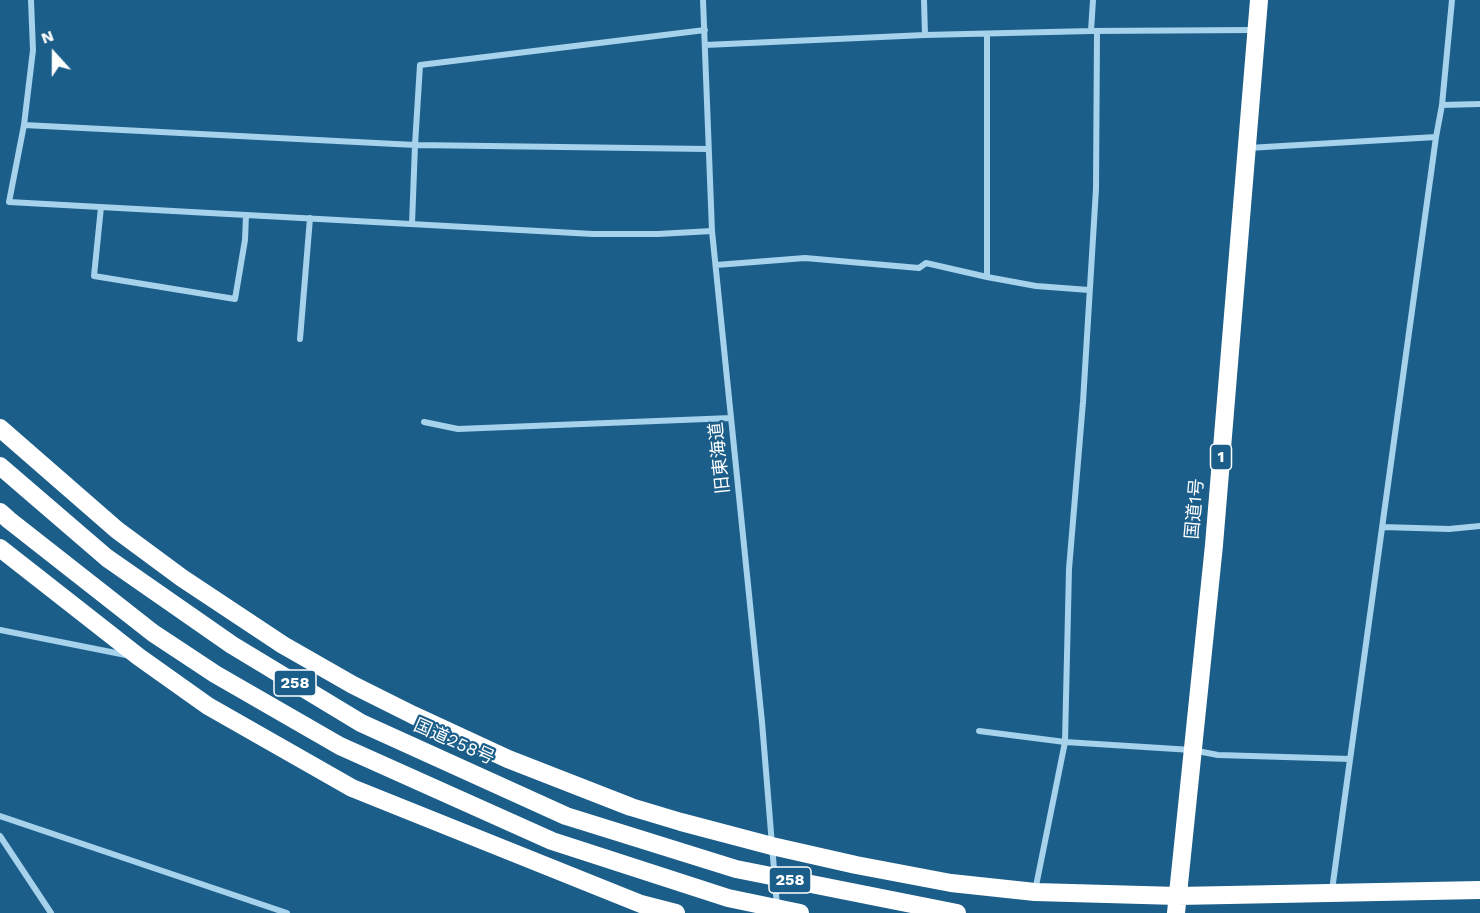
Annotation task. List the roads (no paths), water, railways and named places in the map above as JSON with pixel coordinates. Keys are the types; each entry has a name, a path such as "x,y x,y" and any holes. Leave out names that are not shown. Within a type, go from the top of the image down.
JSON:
{"highway":[{"name":"国道1号","path":"1177,905 1214,545 1259,0"},
{"path":"0,428 117,530 182,578 283,645 353,685 413,715 508,759 631,807 772,846 856,865 951,883 1035,892 1177,905 1331,894 1480,890"},
{"name":"国道258号","path":"0,466 107,558 232,645 361,723 566,816 736,869 957,913"},
{"name":"258","path":"0,512 153,633 215,674 340,746 552,842 728,898 800,913"},
{"path":"0,548 139,657 208,706 352,788 641,904 676,913"}],"street":[{"path":"31,0 33,50 24,125 9,202 593,234 712,231"},
{"name":"旧東海道","path":"703,0 712,231 762,722 778,913"},
{"path":"924,0 925,35"},
{"path":"1035,892 1065,742 1069,569 1083,402 1096,189 1093,0"},
{"path":"1331,894 1442,105 1452,0"},
{"path":"412,224 420,65 705,30"},
{"path":"705,45 987,33 1256,30"},
{"path":"987,33 987,277"},
{"path":"1442,105 1480,104"},
{"path":"24,125 415,145 708,149"},
{"path":"1247,148 1436,137"},
{"path":"101,207 94,276 235,299 245,240 246,215"},
{"path":"300,339 310,218"},
{"path":"716,265 805,258 919,268 926,263 1036,286 1089,290"},
{"path":"424,422 458,429 731,418"},
{"path":"1382,527 1449,529 1480,526"},
{"path":"0,630 139,657"},
{"path":"979,730 1065,742 1192,750 1218,755 1350,759"},
{"path":"0,816 287,913"},
{"path":"0,836 51,913"}]}
